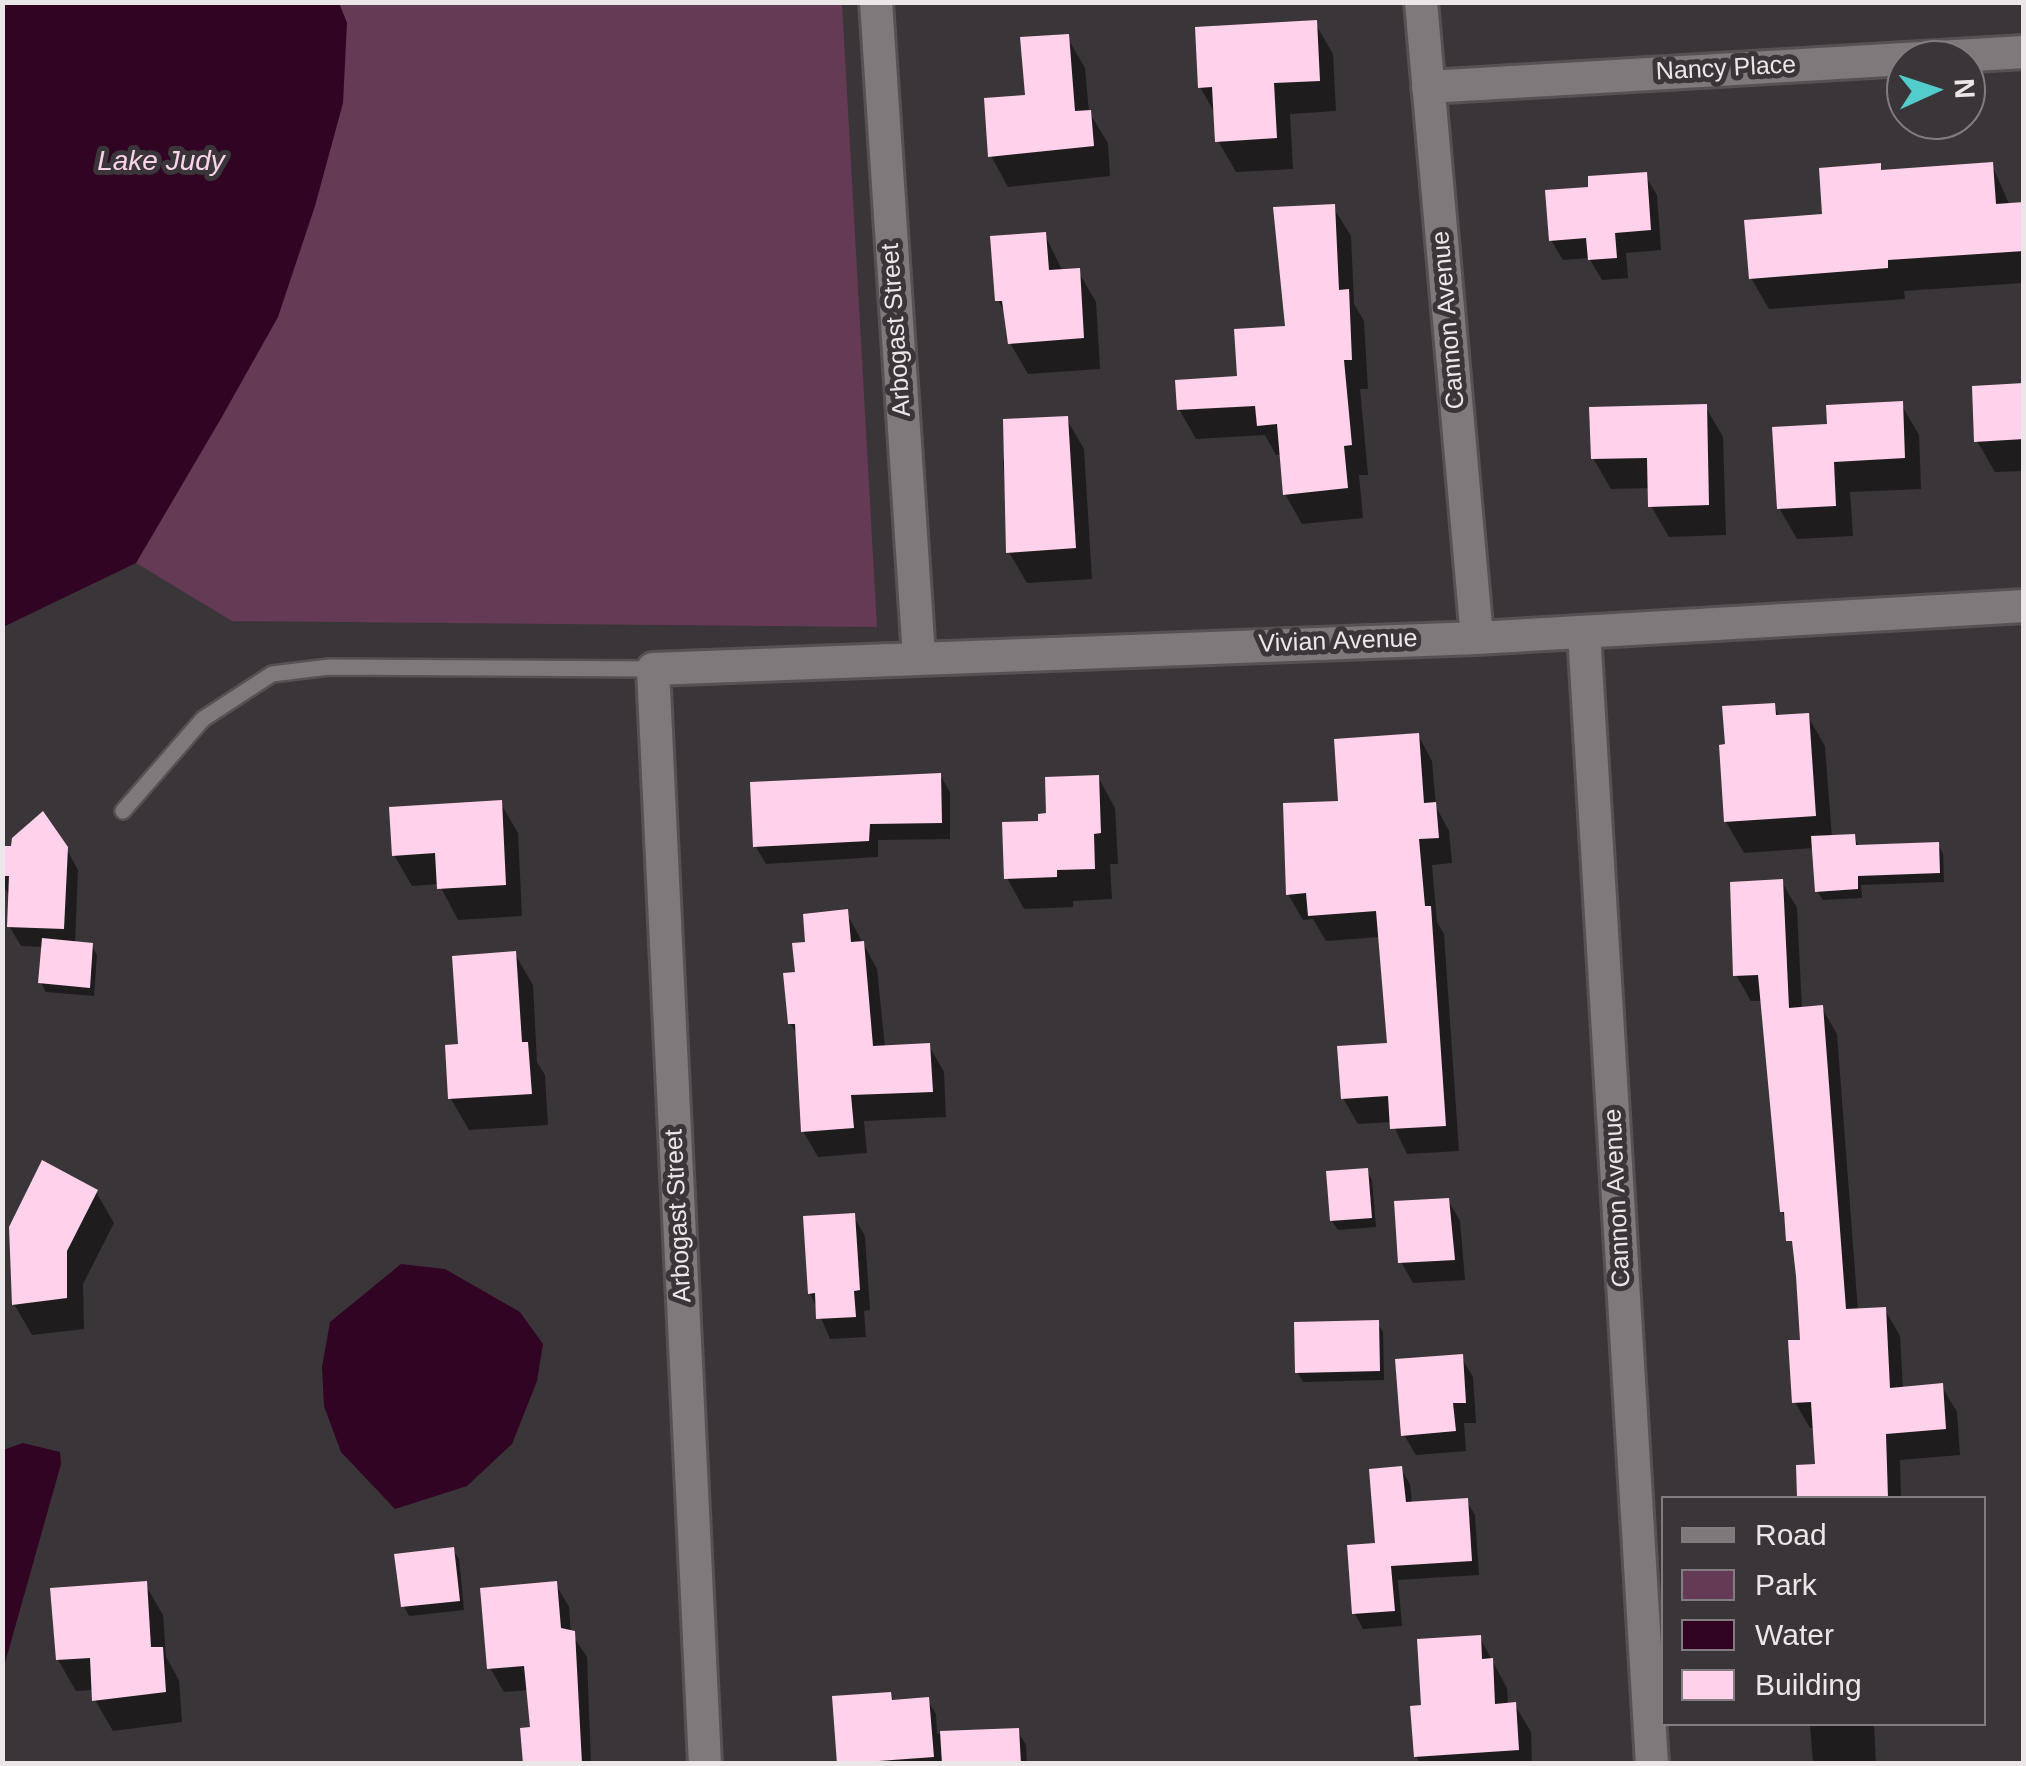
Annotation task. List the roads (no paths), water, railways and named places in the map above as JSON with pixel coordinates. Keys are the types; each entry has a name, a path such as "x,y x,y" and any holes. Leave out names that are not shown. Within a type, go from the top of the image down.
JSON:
{"street":[{"name":"Arbogast Street","path":"876,2 919,657"},
{"name":"Cannon Avenue","path":"1421,2 1477,638"},
{"name":"Nancy Place","path":"1428,87 2024,52"},
{"name":"Vivian Avenue","path":"653,668 1477,638 2024,606"},
{"name":"Cannon Avenue","path":"1584,632 1652,1764"},
{"name":"Arbogast Street","path":"653,668 704,1764"}],"lane":[{"path":"123,811 203,718 272,674 329,667 653,668"}],"water":[{"name":"Lake Judy","path":"3,2 339,3 347,23 343,103 315,206 278,317 223,415 136,563 3,627"},
{"path":"401,1264 445,1269 520,1312 543,1344 537,1381 512,1444 467,1486 395,1509 341,1452 324,1406 322,1367 330,1322"},
{"path":"23,1443 60,1452 61,1464 3,1670 3,1450"}]}
